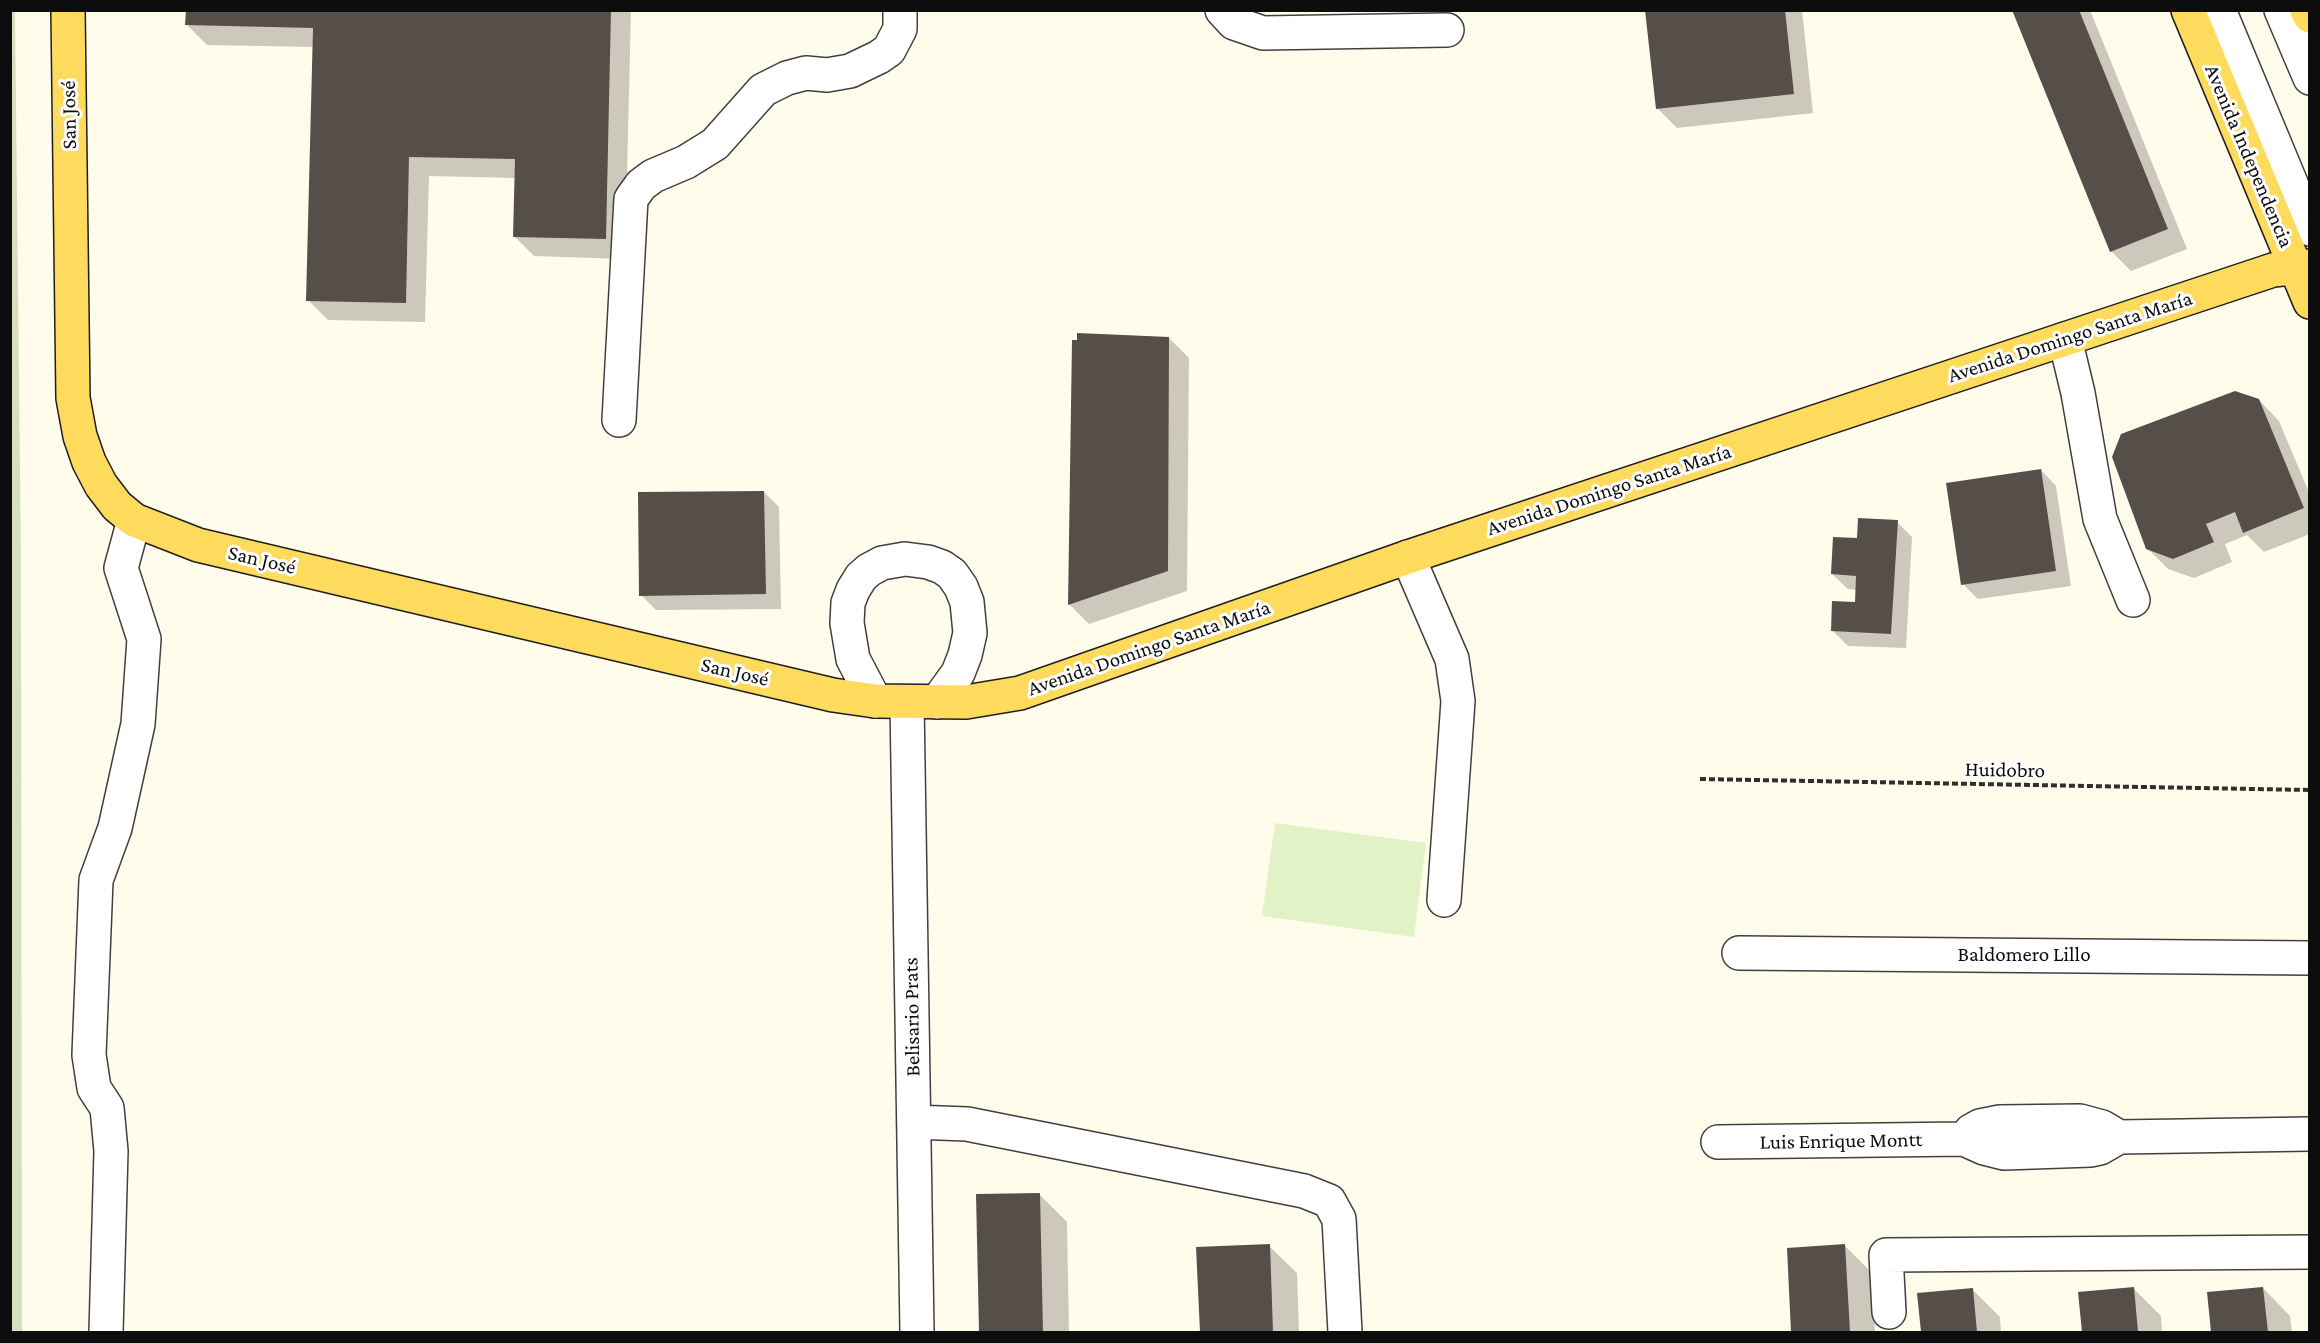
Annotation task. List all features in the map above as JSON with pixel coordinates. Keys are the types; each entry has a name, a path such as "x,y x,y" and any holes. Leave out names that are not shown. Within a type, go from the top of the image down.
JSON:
{"main road":[{"name":"San José","path":"68,10 73,398 80,436 101,485 117,506 134,520 198,545 832,695 875,701 922,702"},
{"name":"Avenida Independencia","path":"2188,10 2302,266 2310,302"},
{"path":"2307,10 2310,16"},
{"name":"Avenida Domingo Santa María","path":"922,702 966,702 1020,693 1408,557 2273,270 2302,266"}],"street":[{"path":"619,420 631,199 641,185 653,176 686,162 714,144 763,90 787,78 806,73 827,75 850,71 889,50 900,29 900,10"},
{"path":"1222,10 1234,23 1263,33 1447,30"},
{"path":"2219,10 2310,230"},
{"path":"2281,10 2310,78"},
{"path":"2065,339 2078,393 2100,519 2133,600"},
{"path":"106,1332 111,1151 107,1108 94,1088 89,1055 96,880 115,828 138,724 144,639 121,568 134,520"},
{"path":"1408,557 1452,659 1458,701 1444,900"},
{"path":"875,701 853,659 847,623 848,603 861,577 869,570 882,563 905,559 928,562 942,567 952,574 967,602 970,633 958,673 922,702"},
{"name":"Belisario Prats","path":"917,1332 914,1122 922,702"},
{"name":"Baldomero Lillo","path":"1739,953 2310,958"},
{"path":"914,1122 967,1124 1304,1191 1329,1201 1339,1219 1345,1332"},
{"name":"Luis Enrique Montt","path":"1719,1142 1964,1139 1984,1148 2004,1153 2091,1150 2100,1148 2119,1137 2310,1134"},
{"path":"1889,1312 1886,1255 2310,1252"}],"path":[{"name":"Huidobro","path":"1700,779 2310,790"}],"green space":[{"path":"10,11 15,11 21,563 22,1332 10,1332"},
{"path":"1275,823 1426,843 1414,937 1262,916"}],"building":[{"path":"186,10 611,10 606,239 513,237 515,159 409,157 406,303 306,301 313,28 185,25"},
{"path":"1645,10 1785,10 1794,94 1656,109"},
{"path":"2012,10 2079,10 2168,229 2110,252"},
{"path":"1077,333 1169,337 1168,571 1068,605 1072,340 1077,340"},
{"path":"2235,391 2259,399 2304,508 2243,533 2235,512 2206,524 2214,542 2173,559 2146,549 2112,457 2121,434"},
{"path":"2041,469 2056,571 1961,585 1946,483"},
{"path":"764,491 766,594 639,596 638,492"},
{"path":"1858,518 1898,520 1891,634 1831,631 1832,601 1855,602 1856,576 1831,574 1833,537 1857,538"},
{"path":"1040,1193 1043,1332 979,1332 976,1194"},
{"path":"1270,1244 1273,1332 1200,1332 1196,1247"},
{"path":"1845,1244 1850,1332 1791,1332 1787,1248"},
{"path":"2134,1287 2138,1332 2082,1332 2078,1292"},
{"path":"2263,1287 2268,1332 2211,1332 2207,1292"},
{"path":"1973,1288 1977,1332 1921,1332 1917,1293"}]}
